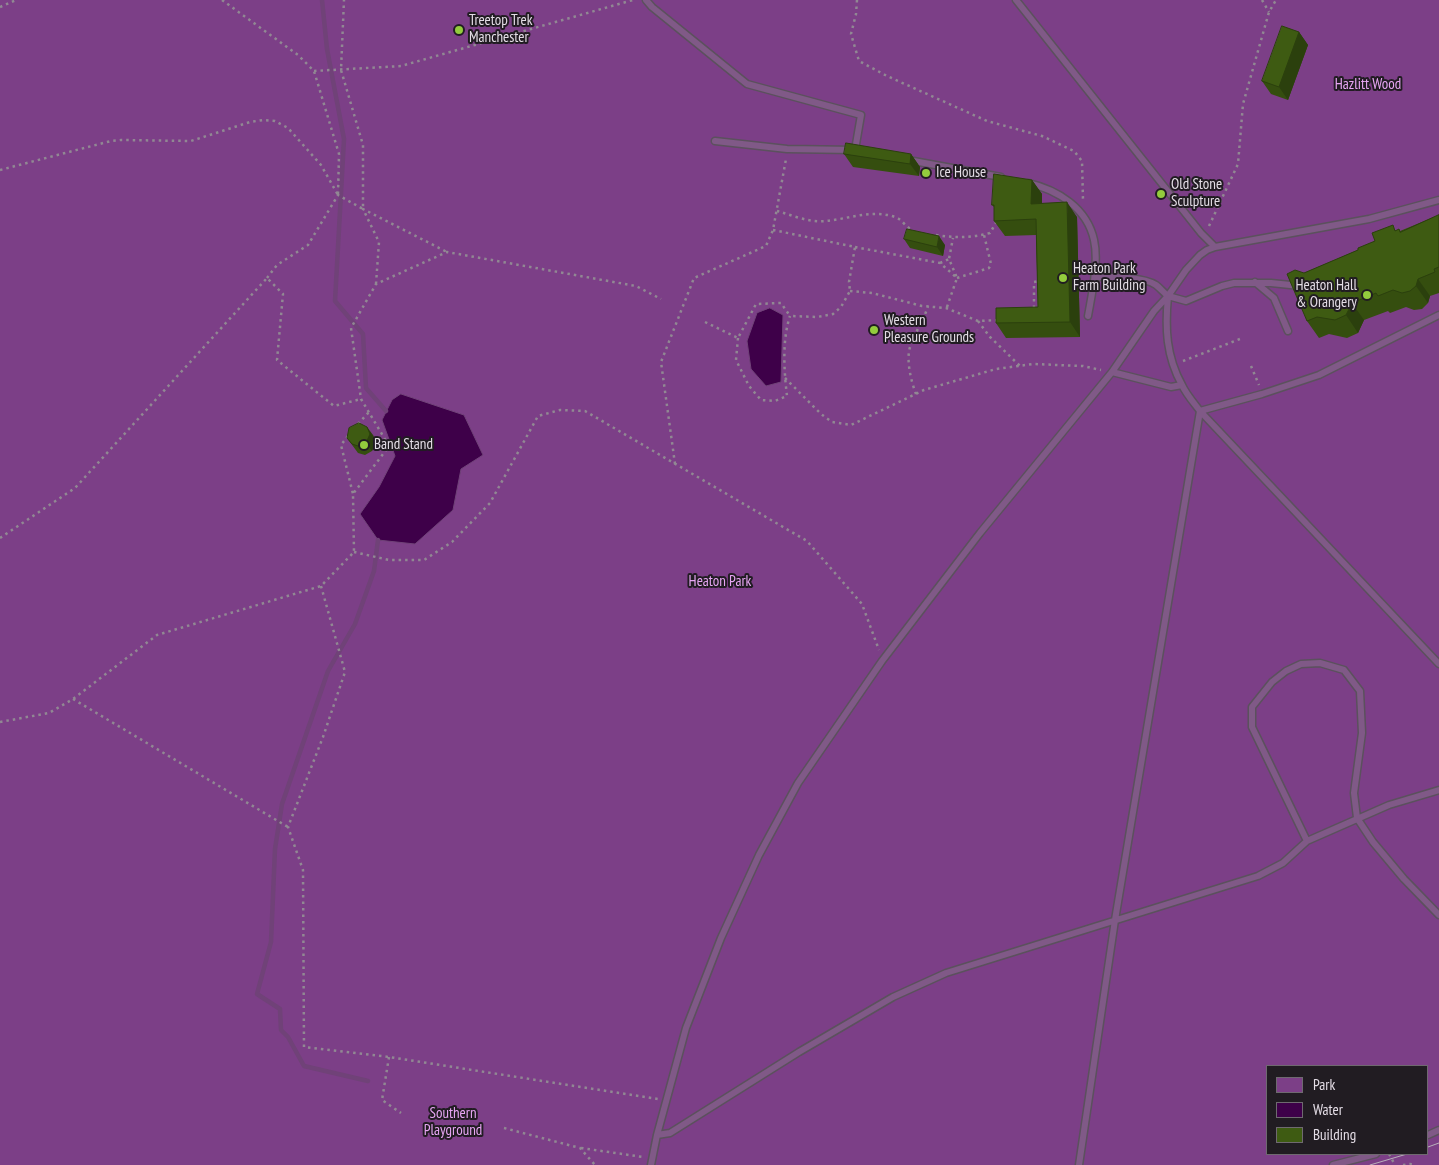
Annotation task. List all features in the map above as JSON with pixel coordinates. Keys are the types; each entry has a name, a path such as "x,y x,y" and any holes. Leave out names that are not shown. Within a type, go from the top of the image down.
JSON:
{"lane":[{"path":"646,0 652,7 747,84 861,115 855,150"},
{"path":"1016,0 1201,233 1215,247"},
{"path":"715,141 788,149 855,150 864,152"},
{"path":"903,159 1011,179"},
{"path":"1019,181 1057,193 1070,202 1083,215 1090,228 1095,241 1095,277 1088,316"},
{"path":"652,1162 657,1135 686,1028 721,938 759,855 798,783 882,660 980,533 1112,372 1154,311 1168,296 1186,270 1200,255 1215,247 1369,220 1439,200"},
{"path":"1095,277 1113,277 1147,282 1155,285 1168,296 1186,301 1234,283 1255,282 1300,286"},
{"path":"1255,282 1274,298 1288,331"},
{"path":"1168,296 1165,321 1166,341 1182,385 1200,411 1439,664"},
{"path":"1200,411 1262,394 1319,375 1439,315"},
{"path":"1112,372 1171,387 1182,385"},
{"path":"1079,1165 1116,920 1200,411"},
{"path":"1307,842 1252,727 1252,707 1272,682 1286,671 1301,664 1320,662 1344,670 1360,692 1362,733 1354,793 1357,818 1372,842 1404,880 1439,915"},
{"path":"657,1135 670,1133 799,1052 894,997 946,972 1258,876 1283,863 1307,842 1357,818 1389,805 1439,790"},
{"path":"1333,1165 1372,1155"}],"path":[{"path":"0,7 16,0"},
{"path":"0,538 75,488 277,265 308,245 338,195 339,154 314,71 298,55 222,0"},
{"path":"344,0 340,70 363,145 363,209 379,242 376,284 351,328 361,399 389,446 353,494"},
{"path":"314,71 401,66 634,0"},
{"path":"857,0 851,34 859,61 887,76 987,120 1042,136 1074,150 1082,161 1083,215"},
{"path":"1262,0 1269,12"},
{"path":"1201,233 1211,224 1238,164 1243,104 1269,12 1276,0"},
{"path":"1,169 111,141 191,141 250,122 275,121 288,128 321,165 338,195 447,252 636,286 660,300"},
{"path":"675,464 661,362 694,278 766,246 774,230 788,149"},
{"path":"777,211 812,221 825,222 872,214 896,217 910,230 918,231"},
{"path":"932,235 953,238 990,234 1000,215"},
{"path":"774,230 856,248 940,263 957,278"},
{"path":"957,278 989,268 991,264 984,235"},
{"path":"946,308 957,278 949,258 953,238"},
{"path":"790,316 817,317 833,314 841,307 850,291 856,248"},
{"path":"376,284 447,252"},
{"path":"940,263 949,258"},
{"path":"267,278 283,294 277,360 334,406 361,399"},
{"path":"1034,314 1034,282 1043,281"},
{"path":"850,291 872,293 922,306 946,308 978,321 1005,319"},
{"path":"781,303 790,316 786,327 785,378 787,396 776,401 761,400 749,386 736,360 738,338 756,304 781,303"},
{"path":"916,394 910,380 909,348 928,306"},
{"path":"978,321 990,337 1020,366"},
{"path":"705,322 738,338"},
{"path":"1184,360 1240,338"},
{"path":"785,378 821,414 832,422 851,425 916,394 996,369 1033,364 1083,366 1112,372"},
{"path":"1251,366 1255,376"},
{"path":"354,552 389,560 424,560 452,542 490,503 538,416 560,410 585,411 807,541 862,604 882,660"},
{"path":"358,425 369,412"},
{"path":"0,722 49,713 73,699 157,635 322,586 354,552 353,494 341,445 352,432"},
{"path":"288,827 323,737 345,672 322,586"},
{"path":"73,699 288,827 303,870 304,1047 666,1100"},
{"path":"389,1058 382,1100 401,1113"},
{"path":"504,1128 580,1148 652,1162"},
{"path":"580,1148 595,1165"},
{"path":"1403,1165 1415,1165"}],"green space":[{"name":"Heaton Park","path":"0,0 1439,0 1439,1165 0,1165"}],"water":[{"path":"770,308 783,315 781,382 766,386 751,369 747,341 757,313"},
{"path":"401,394 464,415 483,455 461,469 453,510 415,544 378,540 360,514 379,487 395,456 382,420 392,400"}],"building":[{"path":"1282,26 1299,32 1279,87 1262,81"},
{"path":"846,143 911,154 910,164 844,154"},
{"path":"994,174 1032,180 1031,204 1067,202 1070,322 996,323 996,308 1038,307 1036,219 994,221 994,205 992,205"},
{"path":"1439,215 1439,267 1434,269 1435,272 1418,279 1416,286 1410,291 1402,293 1393,290 1378,296 1376,293 1352,303 1346,315 1335,320 1317,317 1307,321 1287,274 1295,270 1304,273 1358,250 1358,248 1375,241 1372,233 1393,225 1395,231 1399,229 1400,232"},
{"path":"907,229 939,236 937,247 904,239"},
{"path":"359,423 367,427 370,434 366,443 358,446 352,444 347,438 349,428"}],"waterway":[{"path":"322,0 327,49 344,139 335,301 363,334 366,388 386,411"},
{"path":"368,1081 304,1066 288,1037 281,1030 280,1009 257,994 271,942 275,849 282,804 328,671 355,624 374,571 378,540"}],"tram line":[{"path":"1429,1147 1439,1143"},
{"path":"1370,1165 1404,1155"}],"place":[{"name":"Treetop Trek Manchester","path":"459,30"},
{"name":"Ice House","path":"926,173"},
{"name":"Old Stone Sculpture","path":"1161,194"},
{"name":"Heaton Park Farm Building","path":"1063,278"},
{"name":"Heaton Hall & Orangery","path":"1367,295"},
{"name":"Western Pleasure Grounds","path":"874,330"},
{"name":"Band Stand","path":"364,445"}],"park label":[{"name":"Hazlitt Wood","path":"1368,85"},
{"name":"Southern Playground","path":"453,1122"}]}
